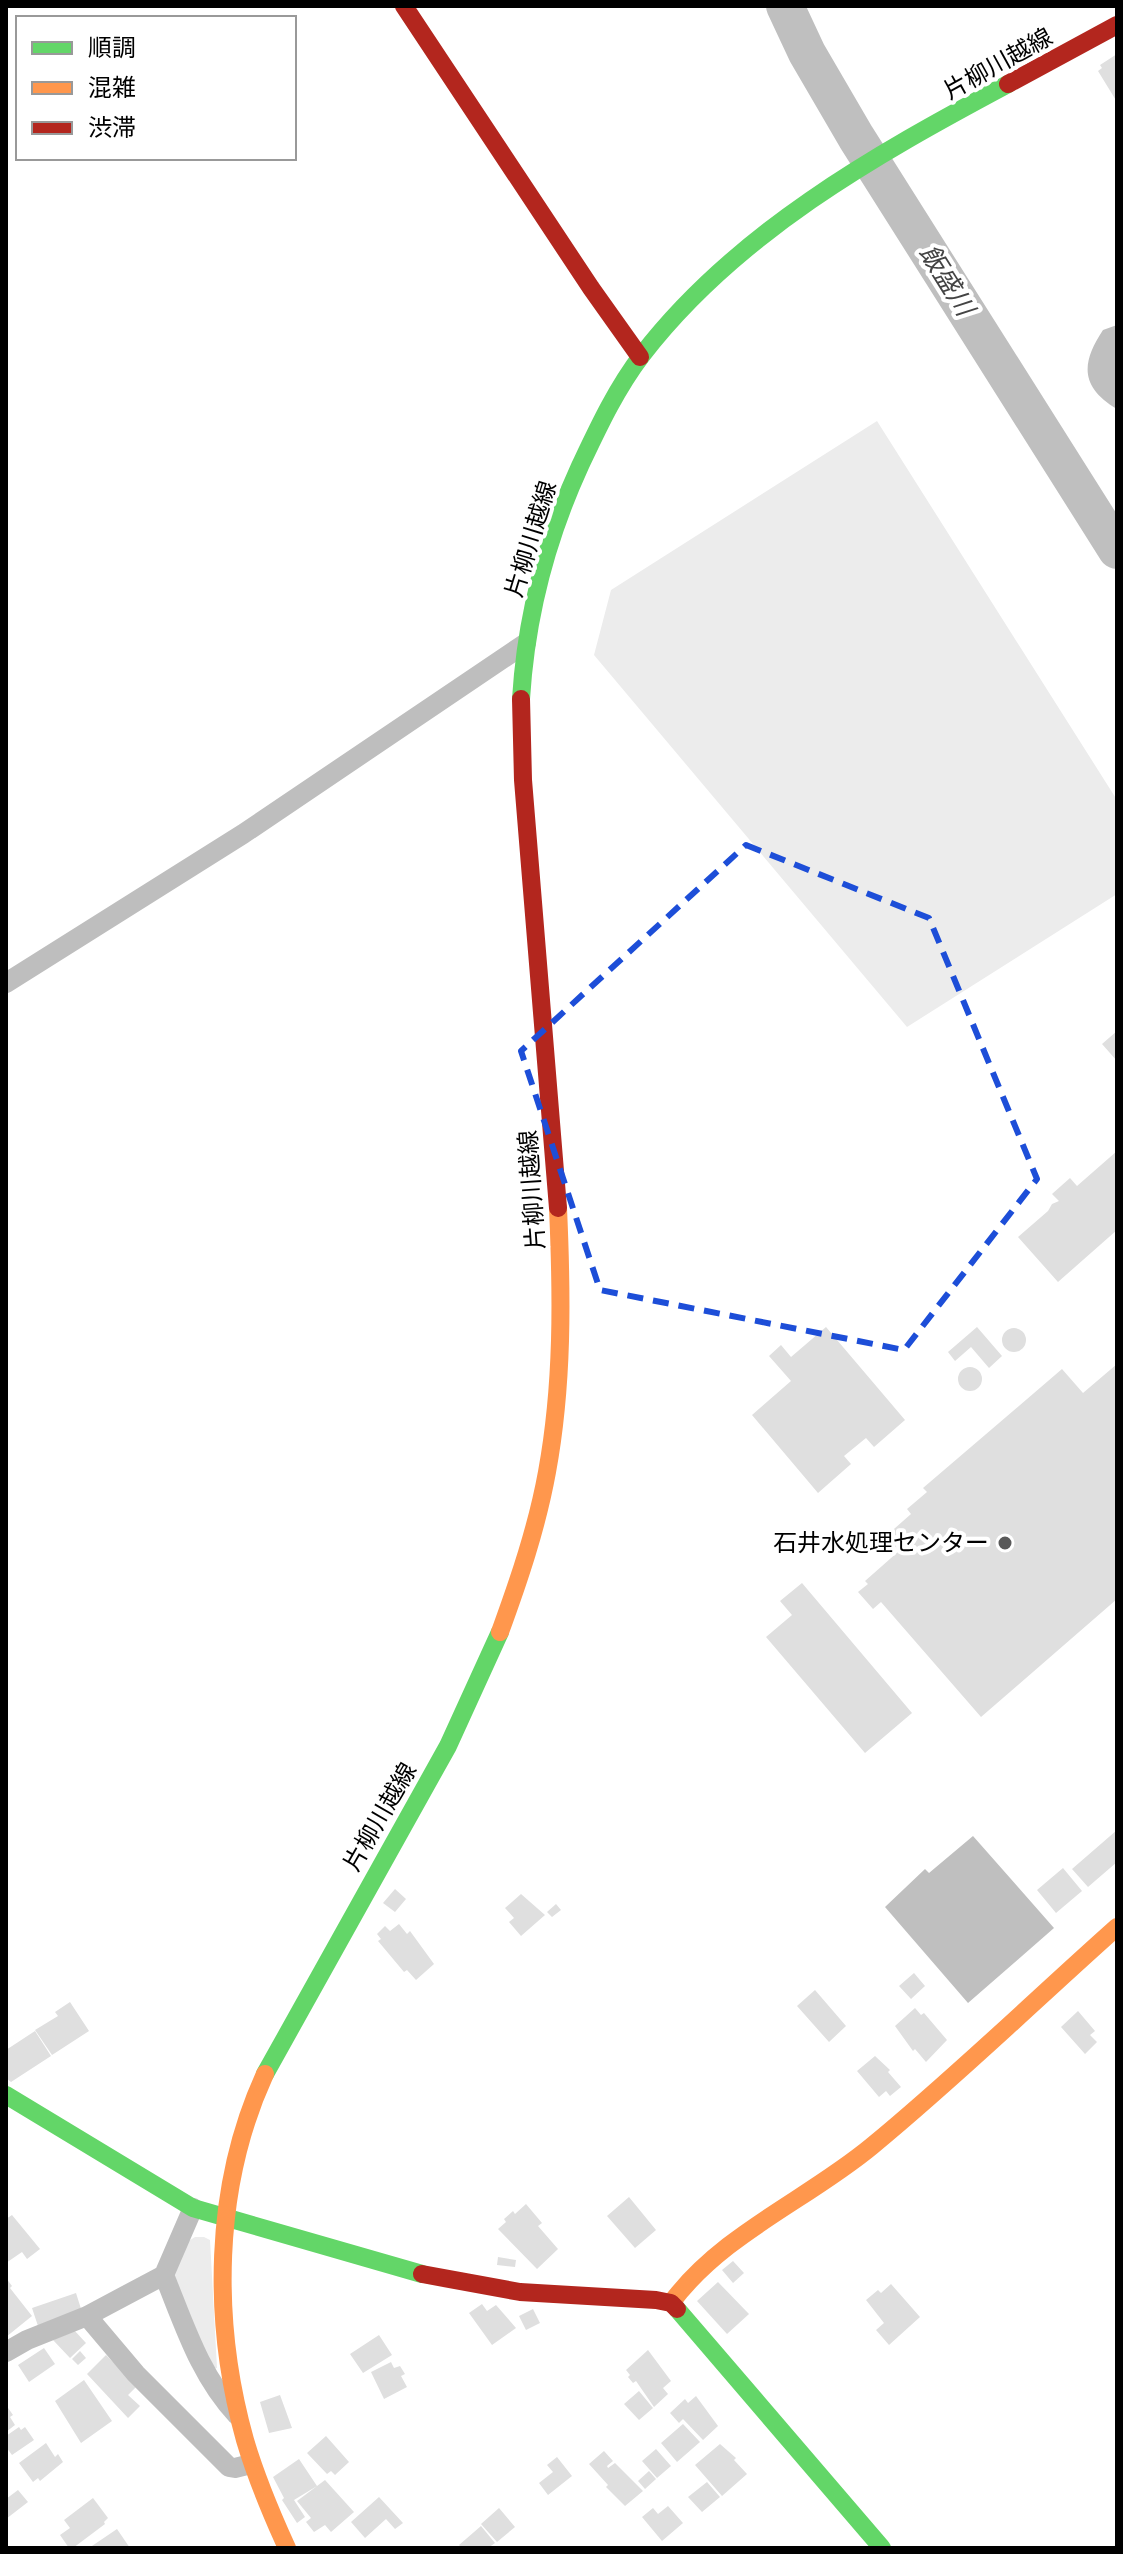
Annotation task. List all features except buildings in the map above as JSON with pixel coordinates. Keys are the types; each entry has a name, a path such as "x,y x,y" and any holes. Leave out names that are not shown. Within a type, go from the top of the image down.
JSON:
{"main road":[{"path":"404,6 640,357"},
{"name":"片柳川越線","path":"287,2548 251,2464 238,2416 226,2350 222,2275 224,2216 240,2143 262,2081 347,1921 447,1748 484,1668 533,1528 545,1479 557,1391 563,1300 521,704 526,643 542,568 582,459 640,357 690,299 770,228 834,184 1117,25"},
{"path":"671,2303 685,2284 729,2245 870,2148 1117,1927"},
{"path":"6,2095 193,2208 433,2277 520,2292 671,2303 882,2548"}],"street":[{"path":"6,983 243,834 526,643"},
{"path":"6,2352 27,2340 87,2316 164,2275 193,2208"},
{"path":"164,2275 200,2364 218,2395 238,2416"},
{"path":"87,2316 136,2374 229,2467 251,2464"}],"highlighted area":[{"path":"746,845 929,918 1037,1179 904,1350 600,1290 521,1051"}],"shaded area":[{"path":"1117,325 1117,409 1096,392 1088,374 1088,364 1103,330"},
{"path":"877,421 1117,800 1117,894 907,1027 594,655 611,590"},
{"path":"973,1836 1054,1928 968,2003 885,1907 925,1869 929,1873"},
{"path":"195,2237 210,2240 217,2368 211,2369 171,2273 187,2242"}],"waterway":[{"name":"飯盛川","path":"785,6 807,53 856,137 1117,550"}],"traffic: fast":[{"path":"521,699 533,609 557,522 601,423 642,355 679,311 764,234 859,169 1008,84"},
{"path":"265,2074 448,1746 500,1632"},
{"path":"6,2095 193,2208 422,2274"},
{"path":"677,2309 882,2548"}],"traffic: slow":[{"path":"500,1632 533,1533 552,1439 560,1341 558,1208"},
{"path":"671,2303 692,2279 740,2237 847,2165 903,2120 1117,1927"},
{"path":"265,2074 235,2162 227,2208 223,2302 234,2395 245,2440 287,2548"}],"traffic: jam":[{"path":"404,6 640,357"},
{"path":"1008,84 1117,25"},
{"path":"521,699 523,780 558,1208"},
{"path":"422,2274 520,2292 656,2300 671,2303 677,2309"}],"place":[{"name":"石井水処理センター","path":"1005,1543"}]}
